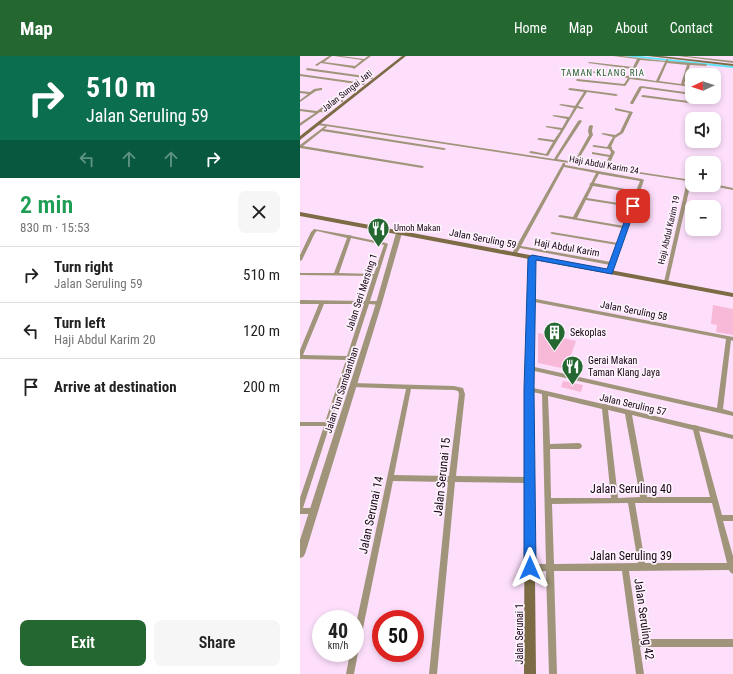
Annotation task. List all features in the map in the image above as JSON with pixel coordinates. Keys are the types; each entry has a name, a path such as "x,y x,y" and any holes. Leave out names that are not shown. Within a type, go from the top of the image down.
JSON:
{"main road":[{"name":"Jalan Sungai Jati","path":"300,133 400,56"},
{"name":"Jalan Sungai Jati","path":"300,138 404,56"},
{"path":"650,56 667,60 733,65"},
{"name":"Jalan Seruling 59","path":"300,214 733,295"},
{"name":"Jalan Serunai 1","path":"530,674 529,389 532,258"}],"street":[{"path":"316,65 331,56"},
{"path":"335,56 365,60"},
{"path":"351,69 370,56"},
{"path":"614,56 706,65"},
{"path":"679,56 733,62"},
{"path":"577,80 625,85 638,59"},
{"path":"657,82 667,60"},
{"path":"321,62 355,66"},
{"path":"589,63 634,68"},
{"path":"682,84 689,64"},
{"path":"307,69 372,78"},
{"path":"583,71 685,85"},
{"path":"300,75 364,84"},
{"path":"632,103 640,87 685,93"},
{"path":"301,99 315,90 321,89"},
{"path":"570,89 616,94"},
{"path":"531,152 547,155 586,91"},
{"path":"300,92 311,93"},
{"path":"300,125 342,94 341,92"},
{"path":"643,96 685,101"},
{"path":"334,100 342,101"},
{"path":"562,105 582,108"},
{"path":"602,167 611,156 613,152 610,147 616,136 621,133 631,112 616,109"},
{"path":"300,110 327,112"},
{"path":"554,116 569,118"},
{"path":"555,160 580,121"},
{"path":"318,124 555,160 564,164 602,167 685,180"},
{"path":"300,147 327,125"},
{"path":"576,164 591,136 591,126"},
{"path":"548,127 562,129"},
{"path":"322,130 444,148"},
{"path":"603,134 616,136"},
{"path":"539,139 555,142"},
{"path":"594,146 611,148"},
{"path":"300,147 422,167"},
{"path":"593,153 611,156"},
{"path":"514,254 564,164"},
{"name":"Haji Abdul Karim 24","path":"564,164 642,180 638,192"},
{"path":"575,218 598,172"},
{"path":"592,184 638,192 610,272"},
{"path":"721,187 733,189"},
{"name":"Haji Abdul Karim 19","path":"666,282 687,192"},
{"path":"584,199 633,206"},
{"path":"560,216 626,227"},
{"name":"Jalan Seri Mersing 1","path":"300,260 314,232 319,230 386,244 376,276 372,303 349,358 327,424 305,510"},
{"name":"Jalan Tun Sambanthan","path":"300,554 305,510 353,385 372,303 399,233"},
{"path":"552,233 619,244"},
{"path":"336,275 350,236"},
{"name":"Haji Abdul Karim","path":"494,242 612,264"},
{"path":"300,274 376,276"},
{"name":"Jalan Seruling 58","path":"531,300 731,338"},
{"path":"300,302 372,303"},
{"path":"322,302 300,357 349,358"},
{"path":"720,411 731,338"},
{"name":"Jalan Seruling 57","path":"530,368 733,414"},
{"name":"Jalan Serunai 15","path":"353,385 454,388 461,390 462,394 433,674"},
{"name":"Jalan Serunai 14","path":"363,610 409,386"},
{"name":"Jalan Seruling 57","path":"529,389 545,394 604,406 733,437"},
{"path":"545,394 552,674"},
{"path":"604,406 615,500"},
{"path":"628,412 644,500"},
{"path":"300,424 327,424"},
{"path":"695,427 733,568"},
{"path":"546,447 579,446"},
{"path":"391,478 529,480"},
{"path":"631,500 642,567"},
{"name":"Jalan Seruling 40","path":"548,501 714,500"},
{"path":"719,518 733,518"},
{"name":"Jalan Seruling 42","path":"625,567 640,674"},
{"name":"Jalan Seruling 39","path":"530,568 733,568"},
{"path":"636,644 733,643"},
{"path":"350,674 352,662"}],"building":[{"path":"713,305 733,309 733,335 716,332 717,325 711,324"},
{"name":"Sekoplas","path":"538,333 576,341 566,369 538,363"},
{"name":"Gerai Makan Taman Klang Jaya","path":"563,381 583,385 581,392 561,387"}],"waterway":[{"path":"626,56 733,67"}],"place":[{"name":"Umoh Makan","path":"378,248"},
{"name":"Sekoplas","path":"555,352"},
{"name":"Gerai Makan Taman Klang Jaya","path":"572,386"}],"district":[{"name":"TAMAN KLANG RIA","path":"603,73"}],"route":[{"path":"530,568 529,389 532,258 610,272 633,206"}]}
